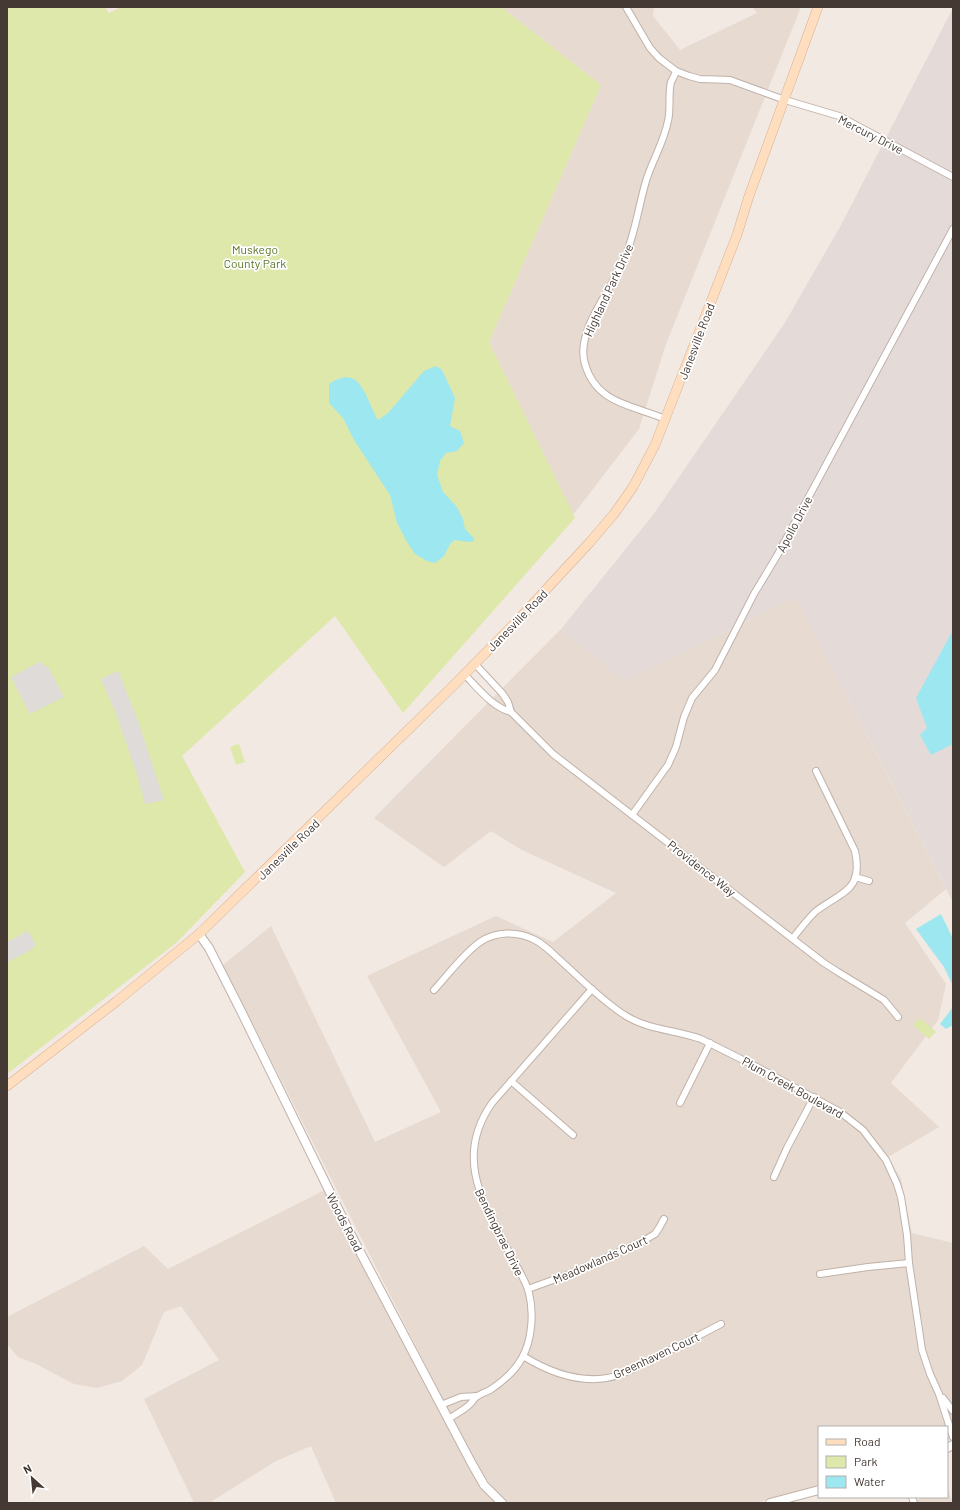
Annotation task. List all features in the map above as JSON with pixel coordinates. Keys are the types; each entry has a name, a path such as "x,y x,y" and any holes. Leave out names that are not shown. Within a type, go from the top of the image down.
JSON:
{"main road":[{"name":"Janesville Road","path":"7,1086 140,983 199,934 475,664 590,542 614,514 633,487 647,463 665,419 737,235 749,196 818,7"}],"street":[{"name":"Mercury Drive","path":"626,7 650,48 659,58 676,71 700,79 730,80 785,100 839,116 953,177"},
{"name":"Highland Park Drive","path":"665,419 614,400 603,393 589,376 585,364 583,341 587,328 609,290 628,248 646,181 668,121 671,83 676,71"},
{"name":"Apollo Drive","path":"632,815 668,765 676,747 684,716 692,698 715,670 754,594 778,554 953,229"},
{"name":"Providence Way","path":"475,664 502,693 508,702 511,712 553,754 838,972 884,1000 898,1016"},
{"name":"Providence Way","path":"464,674 495,704 503,710 511,712"},
{"path":"793,938 817,911 845,892 855,878 857,868 854,851 816,771"},
{"path":"855,878 869,881"},
{"name":"Plum Creek Boulevard","path":"434,990 474,947 486,939 501,934 510,933 522,935 535,940 544,946 615,1008 637,1021 659,1029 693,1036 710,1043 814,1097 840,1112 863,1130 886,1160 901,1197 922,1350 939,1394 953,1437"},
{"name":"Woods Road","path":"199,934 239,1007 348,1228 440,1405 479,1477 493,1495 502,1503"},
{"name":"Bendingbrae Drive","path":"448,1419 469,1406 477,1396 492,1388 513,1371 523,1356 528,1341 531,1324 531,1308 528,1289 479,1191 474,1169 474,1146 478,1131 482,1120 492,1103 592,989"},
{"path":"680,1103 710,1043"},
{"path":"511,1081 574,1135"},
{"path":"774,1177 787,1148 814,1097"},
{"name":"Meadowlands Court","path":"528,1289 575,1272 655,1234 664,1219"},
{"path":"820,1274 909,1263"},
{"name":"Greenhaven Court","path":"523,1356 539,1366 559,1374 582,1378 608,1378 626,1372 721,1324"},
{"name":"Plum Creek Boulevard","path":"939,1394 953,1411"},
{"name":"Bendingbrae Drive","path":"440,1405 461,1397 477,1396"},
{"path":"770,1503 818,1490"}],"shaded area":[{"path":"501,7 654,7 653,16 680,50 757,13 752,7 801,7 666,344 639,429 573,515 489,342 601,85"},
{"path":"953,8 953,902 796,597 624,681 561,629 653,515 784,324 841,225"},
{"path":"796,597 946,889 905,923 946,984 938,1020 891,1083 939,1127 888,1157 901,1179 912,1233 953,1243 953,1437 948,1440 948,1426 818,1426 818,1485 755,1503 509,1503 493,1488 481,1471 464,1441 223,965 271,926 375,1142 441,1112 367,976 496,916 553,942 616,893 522,850 491,831 444,867 374,818 561,629 624,681"},
{"path":"41,661 44,667 47,665 64,697 30,714 11,677"},
{"path":"118,671 138,721 164,800 145,804 136,771 115,711 101,679"},
{"path":"28,931 36,945 29,951 7,962 7,942"},
{"path":"325,1190 480,1488 497,1503 336,1503 311,1446 276,1461 209,1503 194,1503 144,1399 219,1360 181,1306 164,1312 142,1365 122,1381 97,1388 74,1384 38,1365 18,1357 7,1344 7,1317 144,1246 168,1269"},
{"path":"948,1490 953,1503 912,1503 921,1498 948,1498"}],"green space":[{"name":"Muskego County Park","path":"7,7 105,7 109,13 121,7 501,7 601,85 489,342 575,518 403,713 335,616 182,756 245,872 176,943 7,1074"},
{"path":"239,744 245,762 236,765 230,747"},
{"path":"920,1018 936,1032 929,1039 913,1025"}],"water":[{"path":"436,366 442,370 455,398 450,426 460,431 464,443 457,451 446,453 440,461 437,475 443,492 457,507 463,519 465,529 474,538 474,541 468,542 455,540 450,544 444,556 435,563 427,561 415,554 407,542 397,523 390,495 354,440 343,418 329,403 329,384 340,378 348,377 355,380 361,386 378,420 388,413 424,371"},
{"path":"953,630 953,744 931,755 920,735 927,728 916,698"},
{"path":"941,914 953,939 953,986 944,967 916,929"},
{"path":"953,1007 953,1025 946,1029 940,1024"}]}
